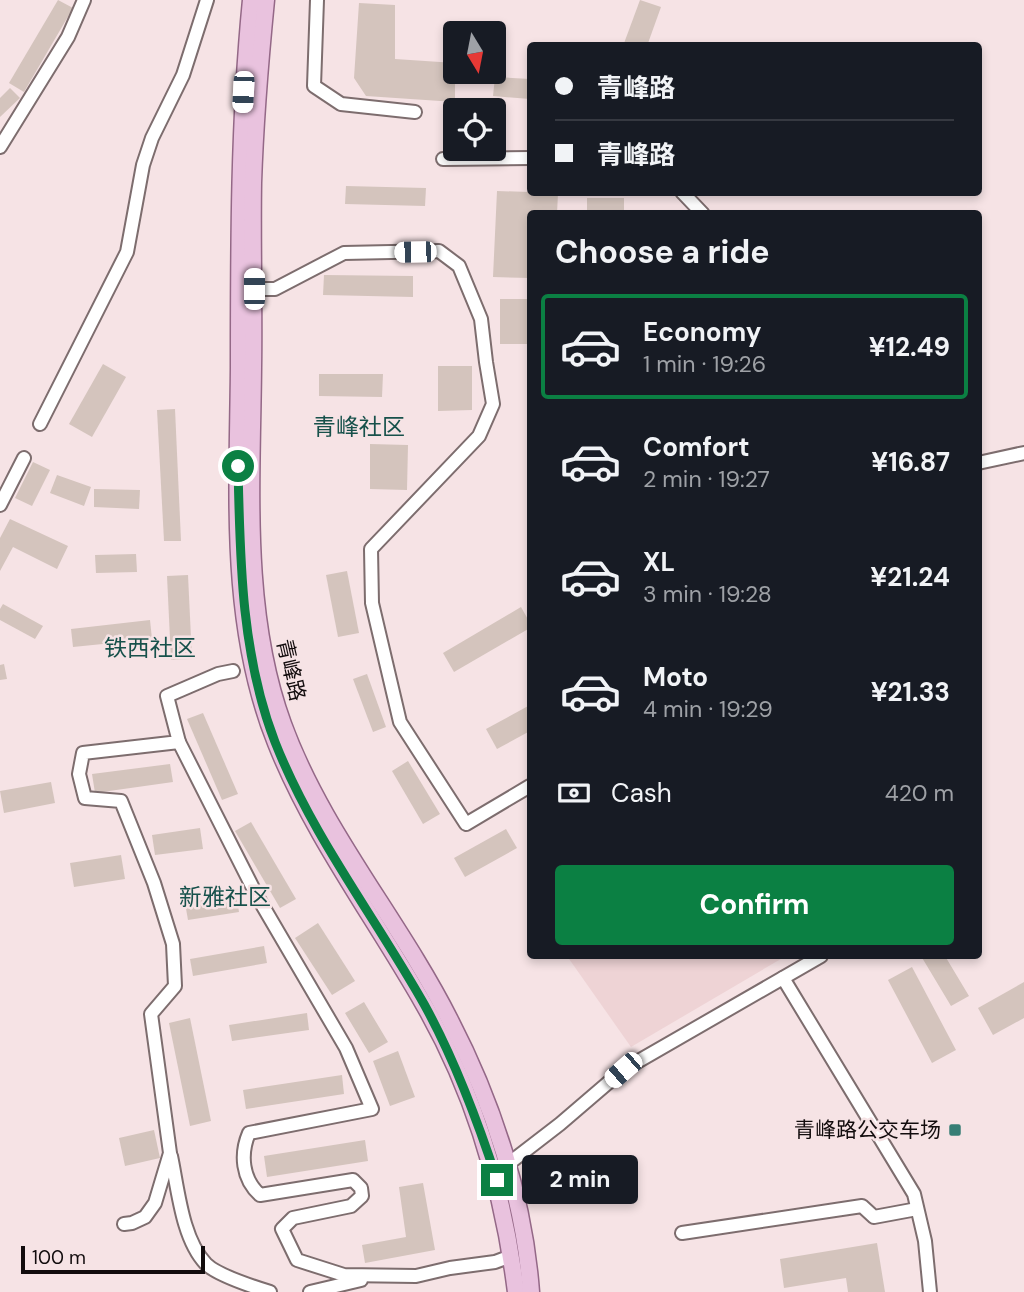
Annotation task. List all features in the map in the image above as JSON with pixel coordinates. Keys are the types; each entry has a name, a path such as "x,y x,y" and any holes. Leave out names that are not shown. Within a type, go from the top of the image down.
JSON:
{"main road":[{"name":"青峰路","path":"251,0 241,133 254,568 267,665 282,721 312,789 450,1018 485,1096 501,1169 527,1257 531,1292"},
{"name":"青峰路","path":"246,289 266,0"},
{"name":"青峰路","path":"501,1169 516,1292"}],"street":[{"path":"0,147 68,37 84,0"},
{"path":"40,424 127,252 143,165 152,138 183,75 207,0"},
{"path":"317,0 314,86 341,104 415,113"},
{"path":"506,158 527,158"},
{"path":"686,196 698,210"},
{"path":"246,289 275,289 344,253 439,251 459,266 481,319 494,404 479,436 371,549 372,603 400,722 466,824 527,788"},
{"path":"982,462 1024,453"},
{"path":"0,505 24,458"},
{"path":"233,671 218,674 167,696 179,742 257,896 346,1048 372,1109 249,1133 245,1142 244,1170 250,1187 260,1195 353,1180 361,1188 362,1196 351,1206 293,1218 282,1229 297,1260 345,1275 416,1276 495,1262 511,1256"},
{"path":"179,742 83,753 79,774 85,798 121,801 154,883 173,944 175,986 151,1014 170,1153 189,1240 206,1265 245,1284 270,1292"},
{"path":"501,1169 623,1070 816,959"},
{"path":"783,978 914,1194 925,1241 930,1292"},
{"path":"124,1224 145,1217 155,1203 170,1153"},
{"path":"682,1233 862,1206 874,1217 917,1209"},
{"path":"310,1292 377,1276"}],"shaded area":[{"path":"569,959 781,959 631,1047"}],"building":[{"path":"58,0 73,8 24,92 9,83"},
{"path":"640,0 661,7 648,42 624,42"},
{"path":"359,3 395,5 395,59 443,62 443,84 455,84 455,98 443,98 443,101 366,96 354,78"},
{"path":"506,78 527,79 527,99 493,96 494,84 506,84"},
{"path":"10,88 20,98 0,117 0,98"},
{"path":"346,186 426,188 425,206 345,204"},
{"path":"497,191 527,192 527,196 558,196 557,210 527,210 527,278 493,277"},
{"path":"587,198 624,198 624,210 587,210"},
{"path":"324,275 413,276 413,297 323,295"},
{"path":"500,299 527,299 527,344 500,344"},
{"path":"103,364 126,377 92,437 69,424"},
{"path":"438,366 472,366 472,410 438,411"},
{"path":"319,374 383,374 382,397 319,396"},
{"path":"175,409 181,541 164,541 157,410"},
{"path":"370,444 408,445 407,490 370,489"},
{"path":"33,462 50,470 32,506 15,498"},
{"path":"57,475 91,487 84,506 50,493"},
{"path":"94,489 140,490 139,509 94,507"},
{"path":"10,519 68,546 57,569 13,547 0,571 0,538"},
{"path":"136,554 137,572 96,573 95,555"},
{"path":"347,571 359,633 338,637 326,575"},
{"path":"188,575 192,659 171,660 167,576"},
{"path":"3,604 43,626 35,639 0,620"},
{"path":"521,607 527,618 527,630 454,672 443,653"},
{"path":"150,620 152,639 73,647 71,629"},
{"path":"4,664 7,679 0,680 0,665"},
{"path":"367,674 386,727 373,732 353,679"},
{"path":"527,707 527,733 497,749 486,729"},
{"path":"203,713 238,794 222,800 187,719"},
{"path":"408,761 440,814 423,824 392,771"},
{"path":"170,764 173,782 95,793 92,774"},
{"path":"51,782 55,803 4,813 0,791"},
{"path":"251,822 296,899 280,908 235,831"},
{"path":"200,828 203,849 155,855 152,835"},
{"path":"506,829 517,848 465,877 454,858"},
{"path":"121,855 125,879 74,887 70,863"},
{"path":"236,894 239,912 188,920 185,903"},
{"path":"318,923 355,981 332,995 295,938"},
{"path":"264,946 267,963 193,976 190,959"},
{"path":"923,959 947,959 969,996 951,1006"},
{"path":"912,967 956,1050 932,1063 888,980"},
{"path":"1024,982 1024,1018 993,1035 978,1008"},
{"path":"364,1002 388,1042 369,1053 345,1013"},
{"path":"307,1013 309,1030 232,1041 229,1025"},
{"path":"190,1018 211,1121 190,1126 169,1023"},
{"path":"398,1051 415,1097 390,1106 373,1061"},
{"path":"342,1075 344,1094 246,1109 243,1090"},
{"path":"154,1130 160,1158 125,1166 119,1138"},
{"path":"365,1140 368,1161 267,1177 264,1156"},
{"path":"423,1183 435,1250 365,1263 362,1245 406,1237 399,1187"},
{"path":"877,1243 885,1292 848,1292 846,1278 784,1288 780,1259"}],"place":[{"name":"青峰路公交车场","path":"955,1130"}],"district":[{"name":"青峰社区","path":"359,427"},
{"name":"铁西社区","path":"150,648"},
{"name":"新雅社区","path":"225,897"}],"route":[{"path":"238,466 240,565 246,628 263,703 275,741 327,844 425,1004 461,1079 497,1180"}]}
